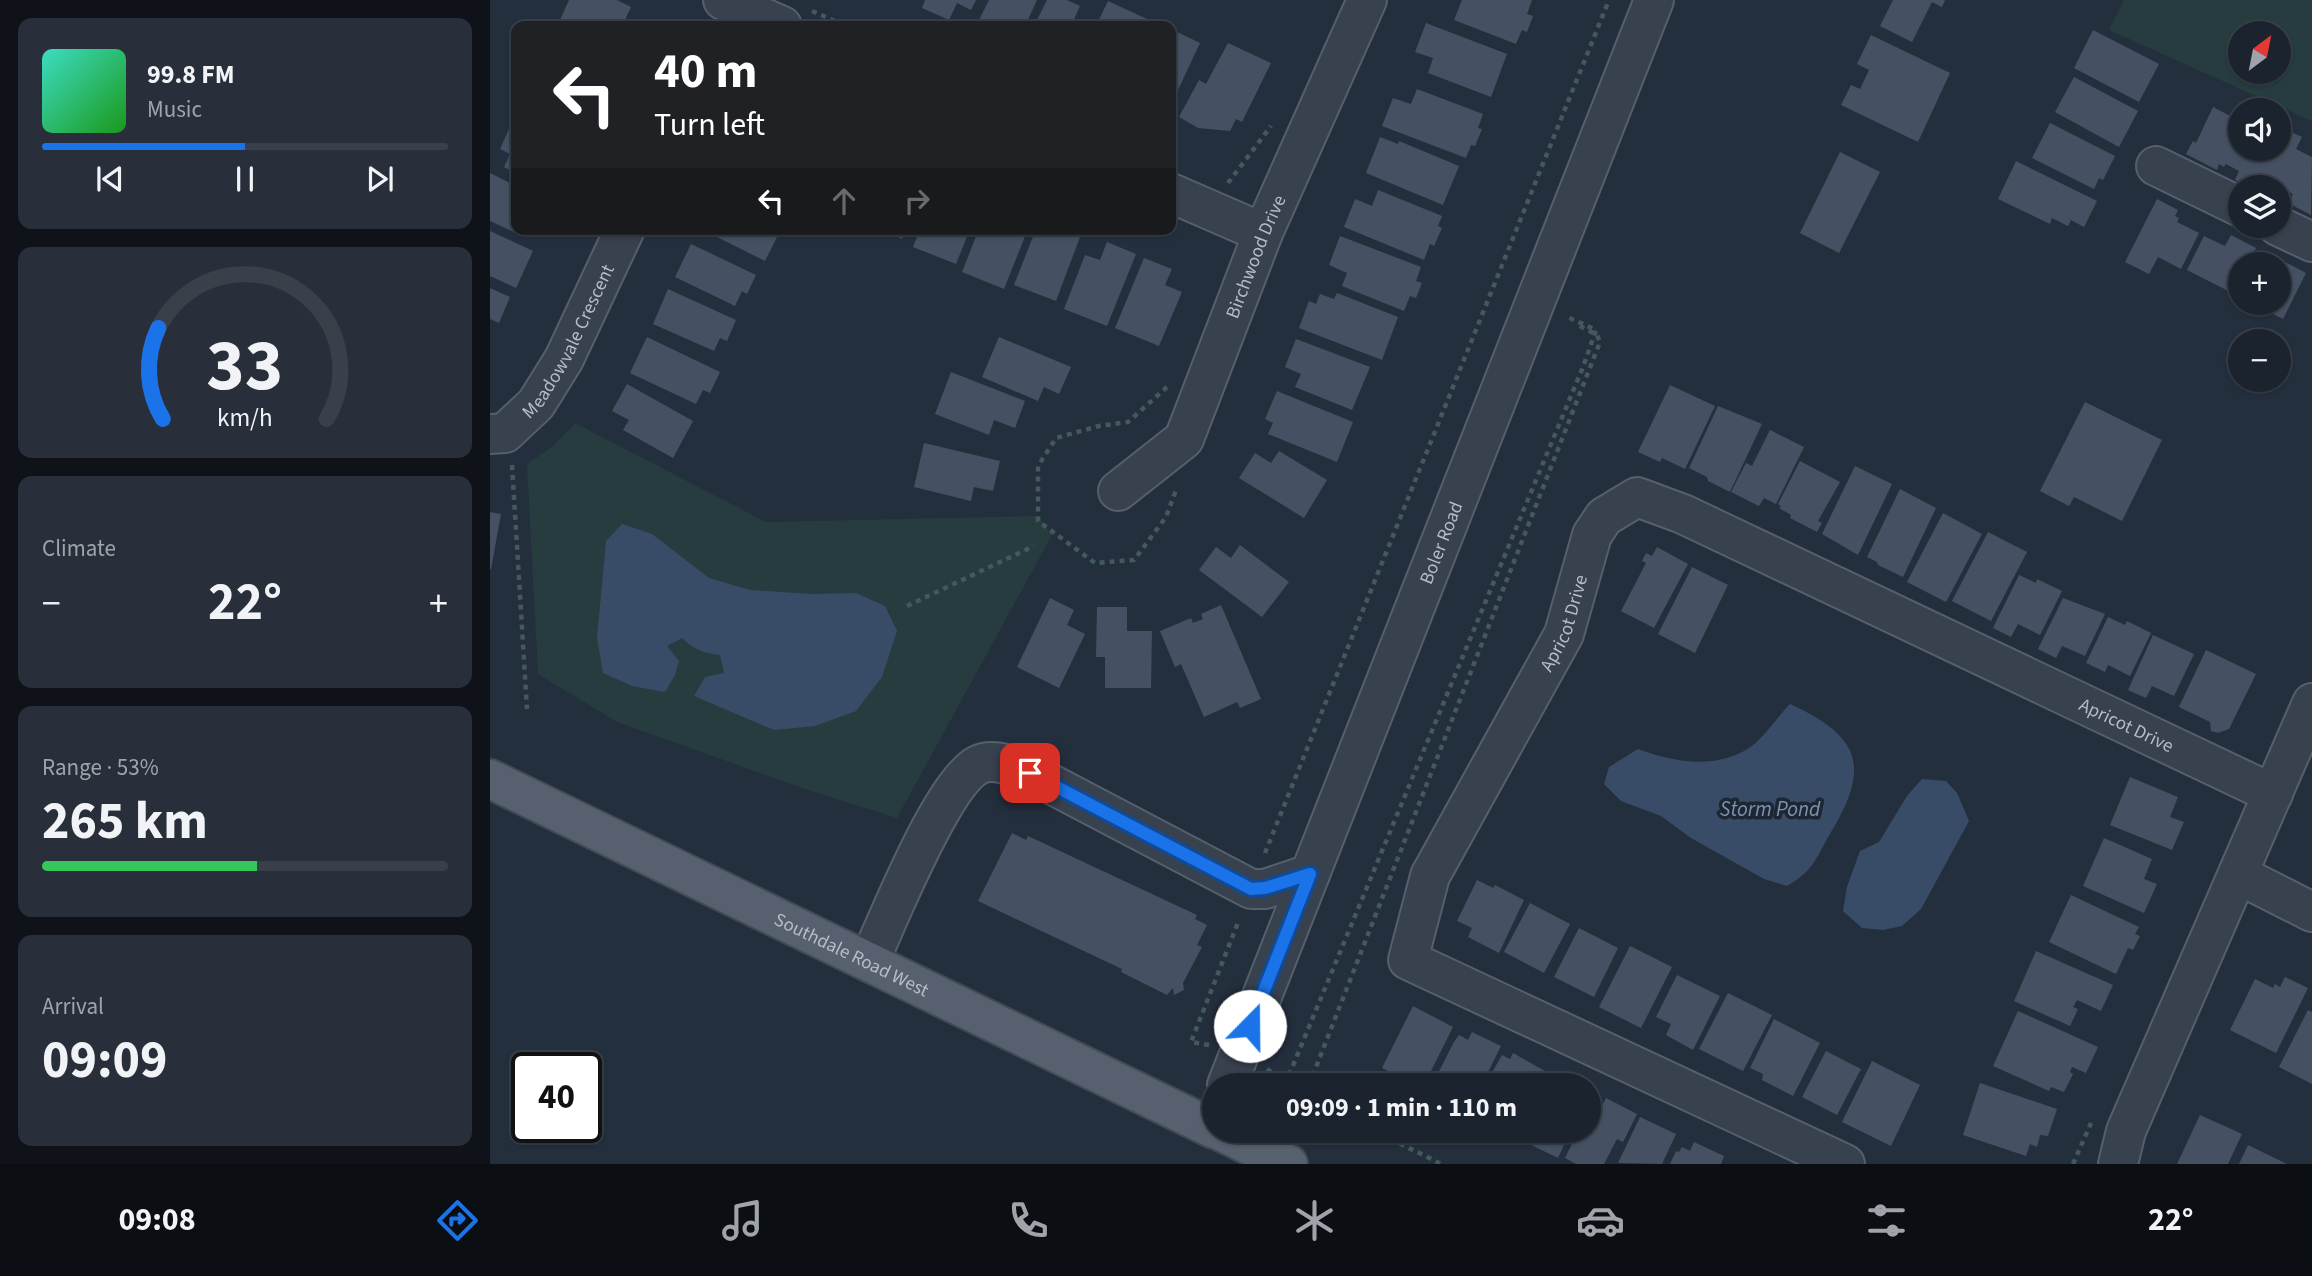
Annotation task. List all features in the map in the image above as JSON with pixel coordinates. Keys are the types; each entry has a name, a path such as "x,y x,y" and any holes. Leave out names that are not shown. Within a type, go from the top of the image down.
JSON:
{"main road":[{"name":"Southdale Road West","path":"490,779 1202,1120"},
{"name":"Southdale Road West","path":"1247,1143 1288,1164"}],"street":[{"name":"Birchwood Drive","path":"1118,491 1184,439 1264,233 1367,0"},
{"name":"Boler Road","path":"1232,1073 1542,306 1654,0"},
{"path":"726,10 796,18"},
{"path":"2156,166 2228,201"},
{"path":"1176,195 1264,233"},
{"path":"2291,232 2312,242"},
{"name":"Meadowvale Crescent","path":"501,447 505,433 536,404 564,359 622,235"},
{"name":"Apricot Drive","path":"1845,1164 1408,960 1430,876 1563,634 1592,535 1604,517 1637,497 1683,514 2273,794"},
{"path":"2118,1164 2126,1131 2312,703"},
{"path":"869,962 945,800 966,774 981,763 1007,764 1030,773 1251,889 1265,888 1310,874"},
{"path":"2239,875 2312,912"}],"path":[{"path":"1191,1042 1609,0"},
{"path":"796,18 815,21"},
{"path":"1221,193 1277,118"},
{"path":"1289,1073 1596,330 1542,306"},
{"path":"1314,1073 1600,342 1597,335 1542,306"},
{"path":"501,447 527,709"},
{"path":"907,606 1034,547"},
{"path":"1399,1143 1441,1164"}],"green space":[{"path":"2124,0 2312,0 2312,121 2291,112 2291,98 2261,98 2229,84 2291,84 2291,21 2228,21 2228,83 2109,30"},
{"path":"575,423 766,522 1039,516 1052,535 897,818 802,788 617,722 538,674 527,464 553,446"}],"water":[{"path":"622,524 652,534 709,578 750,590 811,594 856,593 885,606 897,631 882,677 856,711 815,726 774,730 694,696 705,677 724,673 720,655 700,650 682,638 667,646 679,661 675,675 665,692 632,686 603,673 597,638 606,541"},
{"name":"Storm Pond","path":"1790,704 1832,728 1852,755 1854,771 1844,809 1819,854 1805,873 1787,886 1764,879 1691,838 1661,816 1621,801 1604,784 1609,767 1638,749 1694,762 1736,755 1760,739"},
{"name":"Storm Pond","path":"1922,779 1946,781 1957,793 1969,821 1921,909 1902,926 1883,930 1862,928 1843,911 1847,887 1860,851 1879,842 1907,796"}],"building":[{"path":"569,0 617,0 631,7 625,20 627,21 559,21"},
{"path":"925,0 976,0 971,10 957,3 949,20 922,8"},
{"path":"989,0 1037,0 1027,21 978,21"},
{"path":"1047,0 1067,0 1080,6 1073,21 1036,21"},
{"path":"1462,0 1532,0 1527,14 1533,16 1527,32 1522,30 1516,44 1454,20"},
{"path":"1893,0 1945,0 1942,7 1932,2 1912,42 1880,26"},
{"path":"1108,1 1147,19 1146,21 1098,21"},
{"path":"1426,23 1507,54 1491,97 1428,73 1433,58 1415,52"},
{"path":"2093,30 2159,64 2139,102 2074,68"},
{"path":"1176,31 1200,43 1176,94"},
{"path":"1871,35 1950,73 1918,142 1841,105 1851,85 1860,89 1869,70 1857,64"},
{"path":"1228,43 1271,63 1242,122 1236,119 1230,131 1198,128 1179,117 1199,80 1206,84"},
{"path":"2074,77 2138,111 2119,147 2055,112"},
{"path":"1417,89 1483,114 1478,128 1482,129 1466,158 1382,126 1393,98 1411,104"},
{"path":"2213,107 2228,115 2228,161 2291,161 2291,132 2302,137 2296,149 2312,157 2311,215 2291,205 2291,175 2237,175 2239,171 2226,164 2224,167 2219,164 2217,170 2186,154 2193,141 2196,143"},
{"path":"2050,123 2115,156 2103,180 2099,178 2094,189 2032,158"},
{"path":"510,127 511,170 504,167 510,154 500,149"},
{"path":"1380,137 1398,144 1399,141 1459,166 1443,205 1366,173"},
{"path":"1840,152 1880,172 1839,253 1800,233"},
{"path":"2016,161 2097,201 2084,227 2071,220 2068,226 2052,218 2050,224 1998,199"},
{"path":"490,173 511,184 511,231 490,221"},
{"path":"1378,190 1442,216 1438,226 1442,228 1434,246 1430,244 1424,260 1344,227 1355,199 1372,206"},
{"path":"2157,199 2178,210 2175,216 2179,218 2177,222 2199,233 2181,269 2158,257 2149,274 2125,262"},
{"path":"490,231 533,251 516,288 490,276"},
{"path":"716,235 778,235 765,261"},
{"path":"918,235 968,235 956,264 913,247"},
{"path":"977,235 1026,235 1004,289 962,272"},
{"path":"1034,235 1081,235 1056,301 1014,285"},
{"path":"1340,236 1421,267 1416,281 1422,283 1416,298 1410,296 1404,311 1342,286 1347,273 1329,265"},
{"path":"2204,236 2225,246 2229,238 2237,238 2256,248 2254,252 2228,252 2228,291 2187,270"},
{"path":"1107,242 1136,254 1107,326 1064,309 1085,255 1100,260"},
{"path":"691,244 756,275 747,294 742,291 735,306 675,277"},
{"path":"1144,258 1172,269 1165,285 1182,292 1159,346 1115,328"},
{"path":"2291,265 2306,273 2291,303"},
{"path":"490,288 510,297 499,323 490,319"},
{"path":"668,289 736,320 727,341 720,338 714,351 653,324"},
{"path":"1337,293 1398,317 1382,360 1299,328 1309,301 1316,304 1320,294 1334,299"},
{"path":"647,337 720,372 710,393 703,390 696,404 630,373"},
{"path":"999,337 1071,367 1059,394 1044,387 1038,401 982,377"},
{"path":"1296,339 1370,367 1352,410 1295,387 1301,374 1285,367"},
{"path":"951,372 1025,401 1015,428 994,420 989,435 935,414"},
{"path":"627,384 693,421 673,458 623,430 629,420 612,411"},
{"path":"1670,385 1715,406 1685,469 1662,458 1660,462 1638,452"},
{"path":"1277,391 1353,422 1337,462 1268,434 1273,423 1265,419"},
{"path":"2085,402 2162,440 2122,521 2074,497 2069,506 2040,491"},
{"path":"1718,406 1762,424 1730,492 1689,468"},
{"path":"1770,430 1804,447 1776,504 1764,498 1759,506 1731,492 1746,463 1752,466"},
{"path":"924,443 1000,461 993,491 974,487 971,501 914,487"},
{"path":"1279,451 1327,480 1304,518 1239,478 1255,453 1271,463"},
{"path":"1800,461 1840,482 1818,521 1822,523 1817,532 1790,518 1791,515 1779,508 1781,506 1778,504"},
{"path":"1855,466 1892,484 1858,555 1822,534"},
{"path":"1900,489 1936,508 1903,577 1867,557"},
{"path":"490,512 501,514 491,569 490,569"},
{"path":"1943,513 1982,534 1946,602 1907,582"},
{"path":"1988,532 2027,552 1991,621 1952,601"},
{"path":"1240,545 1289,582 1262,617 1199,570 1216,547 1231,558"},
{"path":"1657,547 1688,564 1654,628 1621,611 1646,563 1642,561 1646,553 1652,556"},
{"path":"1692,567 1728,585 1695,653 1658,634"},
{"path":"2019,575 2036,583 2037,579 2062,591 2040,635 2018,624 2011,637 1993,628"},
{"path":"1050,598 1074,610 1067,625 1085,634 1059,688 1017,667"},
{"path":"2063,598 2105,614 2085,656 2062,646 2056,658 2038,649"},
{"path":"1221,605 1261,699 1240,708 1237,702 1204,717 1181,664 1175,667 1160,631 1191,618 1193,623 1203,619 1201,614"},
{"path":"1097,607 1127,607 1127,631 1152,631 1151,688 1105,688 1105,657 1096,657"},
{"path":"2108,617 2125,625 2127,621 2151,633 2130,676 2108,665 2105,672 2086,663"},
{"path":"2153,635 2194,654 2174,696 2152,686 2146,698 2128,690"},
{"path":"2206,650 2256,674 2229,729 2218,733 2211,731 2210,722 2179,707"},
{"path":"2130,777 2178,797 2170,817 2184,822 2172,850 2110,825"},
{"path":"1012,833 1026,840 1028,836 1197,915 1195,919 1207,925 1197,945 1202,947 1183,983 1184,990 1174,995 1173,988 1167,995 1121,972 1122,969 978,901"},
{"path":"2104,838 2152,859 2144,879 2157,884 2144,913 2083,886"},
{"path":"1477,880 1493,888 1495,885 1524,900 1499,953 1468,937 1472,928 1457,921"},
{"path":"2071,895 2139,927 2135,934 2140,936 2133,950 2128,948 2116,974 2049,942"},
{"path":"1530,903 1570,924 1544,973 1504,952"},
{"path":"1579,928 1618,948 1594,997 1554,977"},
{"path":"1630,946 1672,967 1641,1028 1599,1007"},
{"path":"2036,951 2113,985 2101,1011 2077,1000 2073,1007 2078,1009 2070,1026 2014,1001"},
{"path":"1677,975 1720,996 1693,1050 1666,1035 1671,1024 1656,1017"},
{"path":"2285,977 2308,988 2276,1053 2230,1030 2255,979 2273,988 2275,984 2280,987"},
{"path":"1728,993 1772,1015 1743,1071 1699,1049"},
{"path":"1413,1006 1453,1027 1430,1073 1392,1073 1382,1068"},
{"path":"2308,1010 2312,1012 2312,1084 2279,1067"},
{"path":"2018,1011 2098,1047 2086,1073 2072,1067 2070,1072 2073,1074 2064,1092 2051,1087 2049,1091 1993,1066"},
{"path":"1774,1019 1820,1043 1793,1096 1762,1080 1763,1074 1750,1068"},
{"path":"1472,1032 1501,1046 1488,1073 1438,1073 1459,1035 1468,1040"},
{"path":"1826,1051 1861,1069 1837,1115 1802,1097"},
{"path":"1513,1053 1545,1071 1492,1073 1502,1055 1510,1059"},
{"path":"1872,1061 1920,1085 1891,1146 1842,1122"},
{"path":"1980,1083 2057,1109 2048,1136 2040,1135 2037,1147 2030,1144 2026,1156 1963,1135"},
{"path":"1606,1098 1637,1114 1623,1142 1617,1139 1604,1164 1576,1164 1565,1158 1572,1143 1601,1143 1602,1106"},
{"path":"2200,1115 2242,1134 2228,1164 2177,1164"},
{"path":"1640,1117 1676,1134 1662,1164 1618,1163"},
{"path":"1694,1142 1724,1156 1721,1164 1670,1164 1676,1151 1679,1152 1682,1147 1690,1151"},
{"path":"1527,1143 1565,1143 1558,1158"},
{"path":"2248,1145 2287,1164 2239,1164"}],"route":[{"path":"1030,773 1251,889 1265,888 1310,874 1250,1026"}]}
